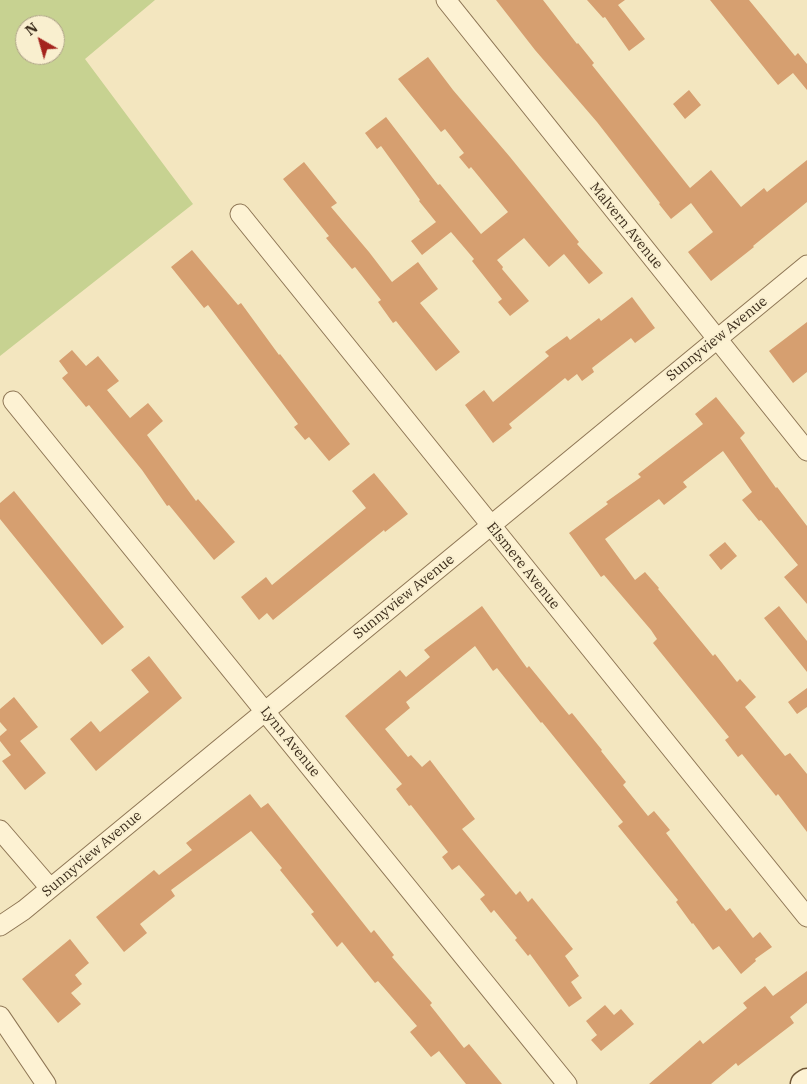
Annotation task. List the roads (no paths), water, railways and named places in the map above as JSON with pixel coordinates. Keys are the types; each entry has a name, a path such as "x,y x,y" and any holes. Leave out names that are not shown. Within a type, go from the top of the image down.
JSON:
{"street":[{"name":"Malvern Avenue","path":"446,0 807,451"},
{"name":"Elsmere Avenue","path":"240,214 807,917"},
{"name":"Sunnyview Avenue","path":"0,926 24,910 807,265"},
{"name":"Lynn Avenue","path":"12,401 567,1084"},
{"path":"0,830 50,888"},
{"path":"0,1016 46,1084"}]}
